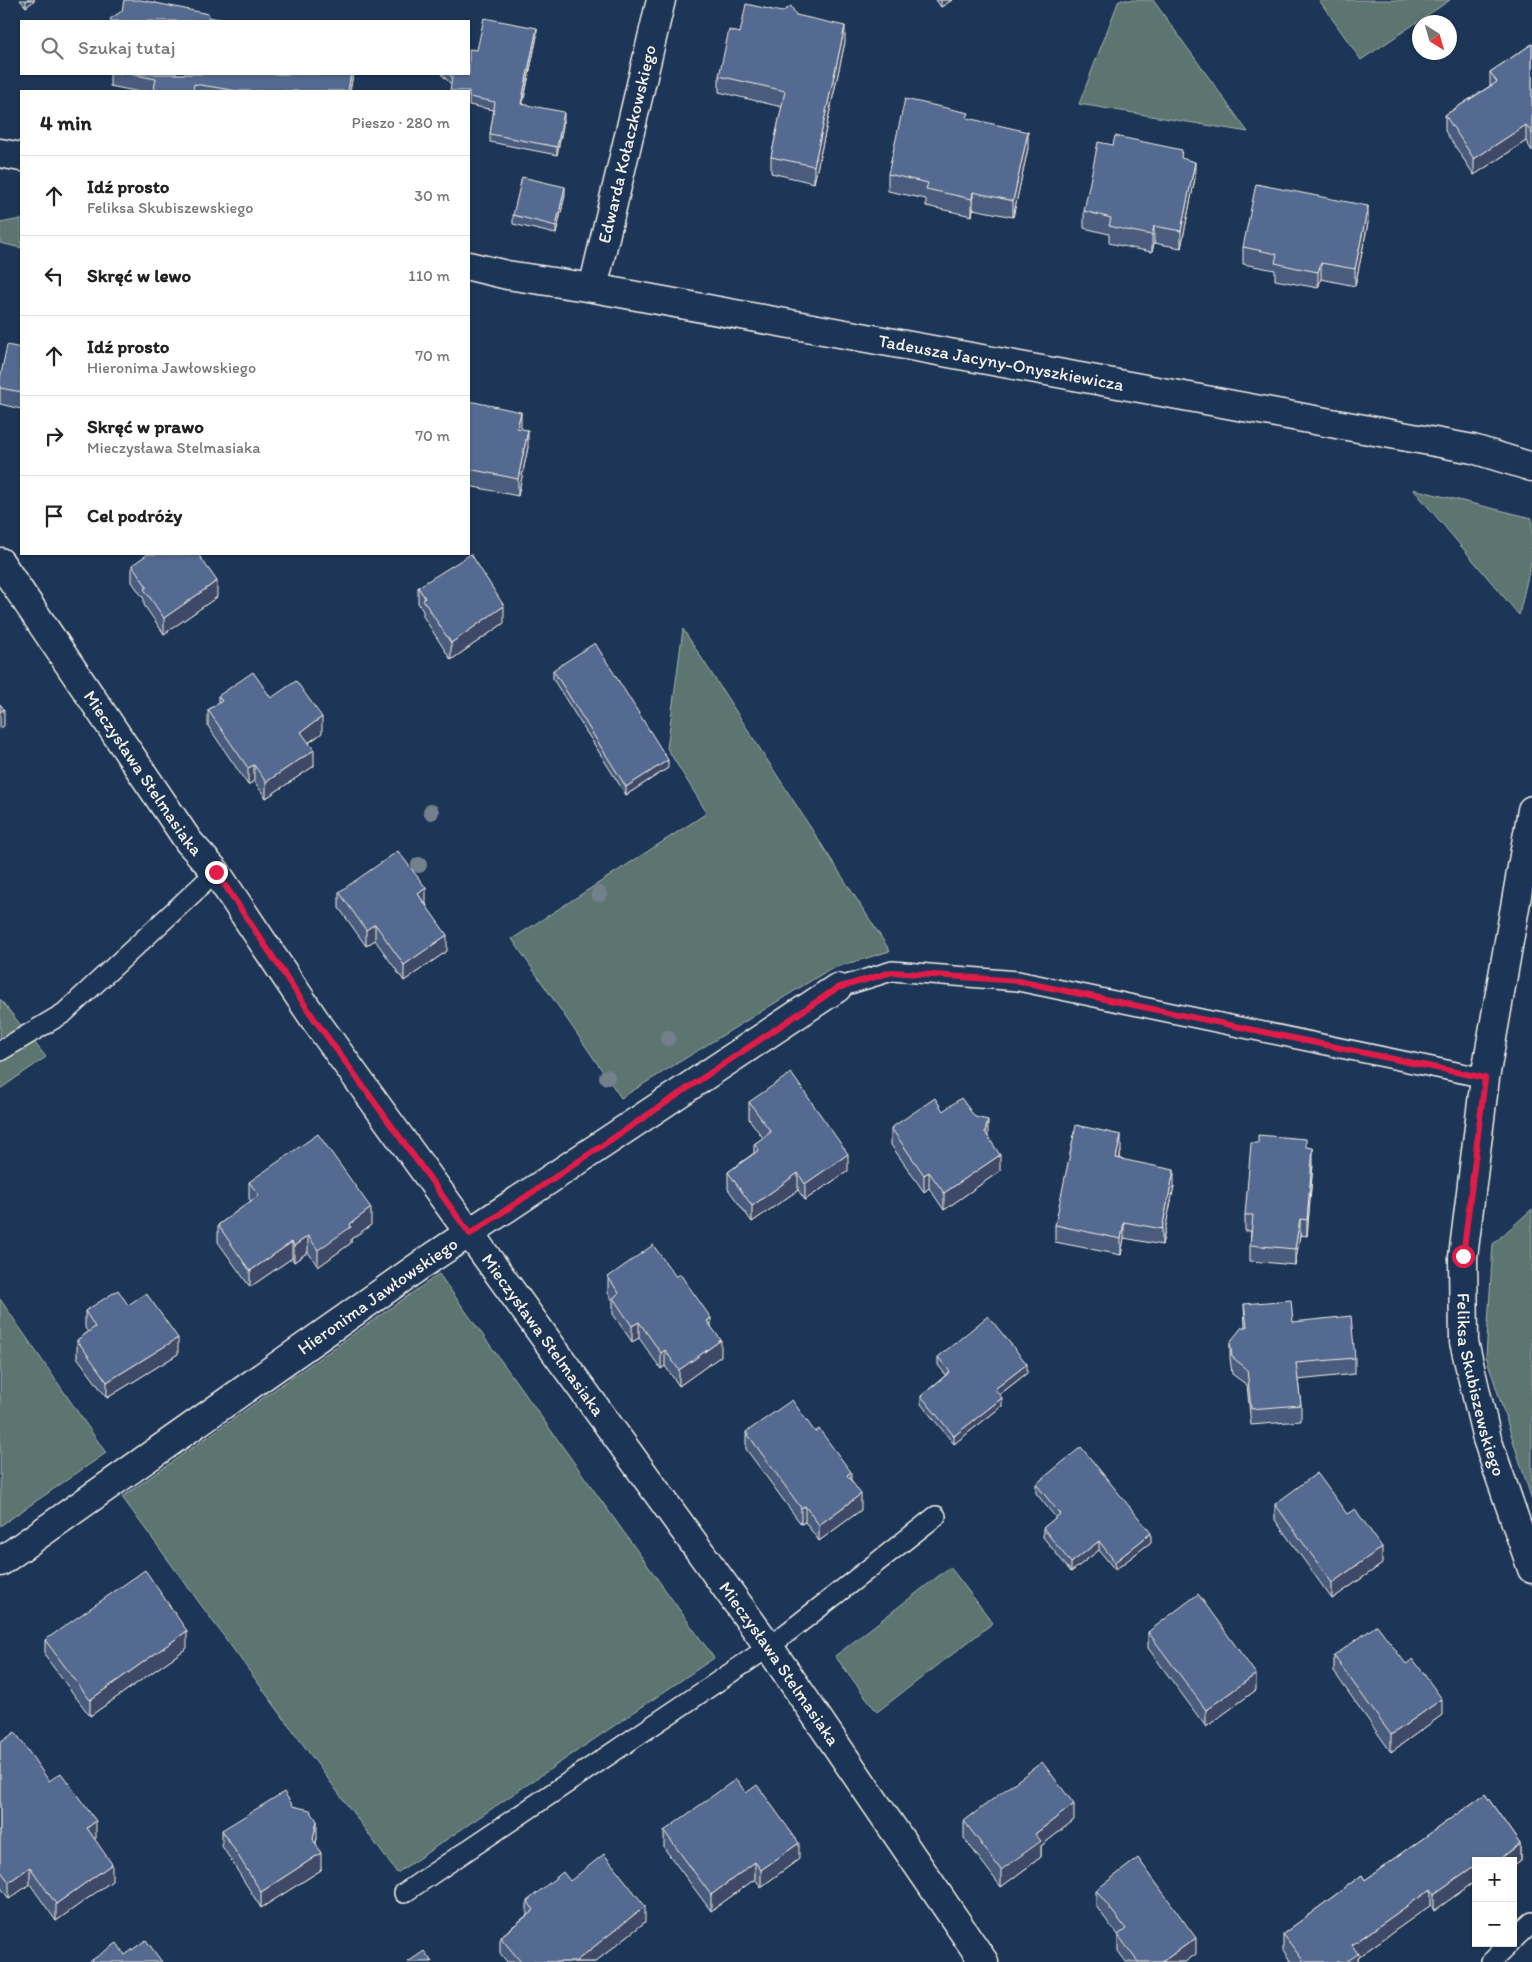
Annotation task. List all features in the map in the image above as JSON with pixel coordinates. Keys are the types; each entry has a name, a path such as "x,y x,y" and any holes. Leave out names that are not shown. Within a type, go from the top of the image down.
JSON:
{"street":[{"name":"Edwarda Kołaczkowskiego","path":"593,288 661,0"},
{"path":"0,152 20,157"},
{"name":"Tadeusza Jacyny-Onyszkiewicza","path":"470,266 507,275 593,288 1473,449 1532,467"},
{"name":"Mieczysława Stelmasiaka","path":"0,562 189,842 216,872 315,1020 769,1647 984,1962"},
{"name":"Feliksa Skubiszewskiego","path":"1532,810 1485,1078 1463,1256 1464,1342 1487,1439 1532,1569"},
{"name":"Hieronima Jawłowskiego","path":"0,1562 418,1267 837,988"}],"lane":[{"path":"0,1051 64,1014 216,872"},
{"path":"837,988 892,972 1018,981 1485,1078"},
{"path":"404,1893 769,1647 936,1516"},
{"path":"1517,1936 1532,1922"},
{"path":"1491,1962 1506,1947"}],"green space":[{"path":"1119,0 1153,0 1248,132 1079,104"},
{"path":"1319,0 1450,0 1428,15 1412,15 1412,26 1361,60"},
{"path":"20,219 20,248 0,243 0,223"},
{"path":"1413,489 1532,518 1532,558 1519,615"},
{"path":"683,629 890,951 830,969 621,1098 512,939 707,813 667,748"},
{"path":"0,999 46,1057 0,1089"},
{"path":"1532,1209 1532,1500 1486,1356 1493,1244"},
{"path":"439,1274 714,1658 397,1873 122,1497"},
{"path":"0,1299 106,1453 0,1526"},
{"path":"950,1567 993,1623 877,1712 835,1656"}],"building":[{"path":"124,0 141,0 209,14 208,17 226,20 110,20 122,11"},
{"path":"746,4 782,12 791,6 796,15 845,26 814,166 771,157 785,91 719,76 729,30 740,33"},
{"path":"484,18 537,28 521,104 564,112 557,147 490,134 495,102 470,97 470,90 450,90 452,77 450,75 470,75 470,49 477,50"},
{"path":"1532,44 1532,134 1526,125 1474,159 1445,115 1497,82 1490,72"},
{"path":"135,75 351,75 348,90 232,90 194,84 193,90 158,90 154,89 156,79"},
{"path":"905,99 969,113 967,118 1028,132 1013,201 973,192 972,199 926,189 928,183 888,174"},
{"path":"1115,136 1182,150 1181,158 1195,162 1181,231 1154,226 1152,235 1131,231 1109,226 1111,218 1084,211 1098,142 1113,145"},
{"path":"522,177 565,187 556,226 513,215"},
{"path":"1256,184 1368,206 1355,269 1321,263 1318,272 1297,268 1275,263 1277,254 1243,247"},
{"path":"7,345 20,348 20,392 0,388"},
{"path":"470,401 521,412 517,428 528,430 518,479 470,469"},
{"path":"147,555 199,555 217,581 164,618 144,589 147,587 132,565"},
{"path":"470,555 504,606 451,643 423,600 425,598 418,587"},
{"path":"595,643 668,760 626,787 553,670"},
{"path":"253,672 271,698 296,681 322,717 301,732 314,750 266,782 254,765 248,768 208,710 222,701 218,696"},
{"path":"0,704 4,709 0,712"},
{"path":"398,851 426,888 418,894 447,935 404,965 375,924 366,930 339,892"},
{"path":"791,1073 848,1154 805,1184 798,1173 752,1206 728,1172 759,1150 754,1144 771,1132 749,1102"},
{"path":"935,1098 943,1111 961,1098 975,1117 988,1120 985,1132 1000,1155 944,1193 929,1172 924,1175 891,1128"},
{"path":"1076,1125 1121,1135 1116,1158 1174,1170 1162,1229 1124,1222 1121,1239 1055,1225"},
{"path":"318,1134 371,1208 350,1224 351,1227 318,1250 308,1236 294,1246 292,1242 250,1271 218,1225 259,1195 249,1182"},
{"path":"1258,1135 1306,1139 1306,1147 1313,1148 1307,1220 1300,1219 1295,1249 1250,1245 1253,1215 1245,1215 1251,1143 1258,1143"},
{"path":"653,1245 676,1277 680,1274 711,1318 707,1321 721,1340 679,1370 665,1350 661,1353 639,1322 632,1326 613,1298 619,1293 608,1277"},
{"path":"118,1290 128,1305 146,1293 178,1338 107,1382 77,1340 95,1327 85,1311"},
{"path":"1291,1300 1293,1322 1351,1316 1355,1358 1296,1363 1301,1405 1251,1409 1247,1369 1232,1357 1230,1342 1242,1327 1247,1327 1244,1304"},
{"path":"988,1316 1027,1364 995,1389 1002,1398 954,1436 921,1396 950,1372 938,1357"},
{"path":"792,1400 815,1432 819,1429 851,1472 847,1475 861,1494 819,1525 805,1506 801,1508 746,1432"},
{"path":"1081,1447 1151,1533 1115,1562 1099,1541 1071,1563 1043,1528 1060,1514 1036,1484"},
{"path":"1317,1473 1347,1514 1355,1509 1382,1547 1332,1583 1275,1504"},
{"path":"145,1570 187,1631 90,1700 45,1640"},
{"path":"1198,1594 1256,1674 1206,1710 1148,1632"},
{"path":"1377,1625 1406,1664 1413,1659 1442,1699 1391,1735 1334,1656"},
{"path":"15,1732 49,1781 61,1773 96,1821 87,1828 112,1864 56,1904 30,1867 9,1882 0,1870 0,1743"},
{"path":"1042,1762 1074,1804 1035,1834 1041,1841 1001,1870 964,1821"},
{"path":"736,1779 746,1793 757,1785 799,1843 761,1870 755,1862 711,1895 664,1831"},
{"path":"284,1792 293,1806 310,1810 317,1821 313,1839 321,1853 261,1892 222,1830"},
{"path":"1485,1794 1520,1844 1502,1857 1472,1857 1472,1867 1434,1894 1431,1889 1352,1945 1358,1954 1346,1962 1304,1962 1283,1934 1362,1875 1365,1880"},
{"path":"604,1854 645,1906 575,1962 521,1962 500,1937 534,1910 527,1901 563,1872 570,1881"},
{"path":"1138,1858 1196,1938 1162,1962 1138,1962 1118,1935 1126,1929 1096,1890"},
{"path":"146,1940 162,1962 89,1962 117,1943 125,1955"},
{"path":"424,1951 432,1962 408,1962"}],"route":[{"path":"216,872 315,1020 470,1234 837,988 892,972 1018,981 1485,1078 1463,1256"}]}
